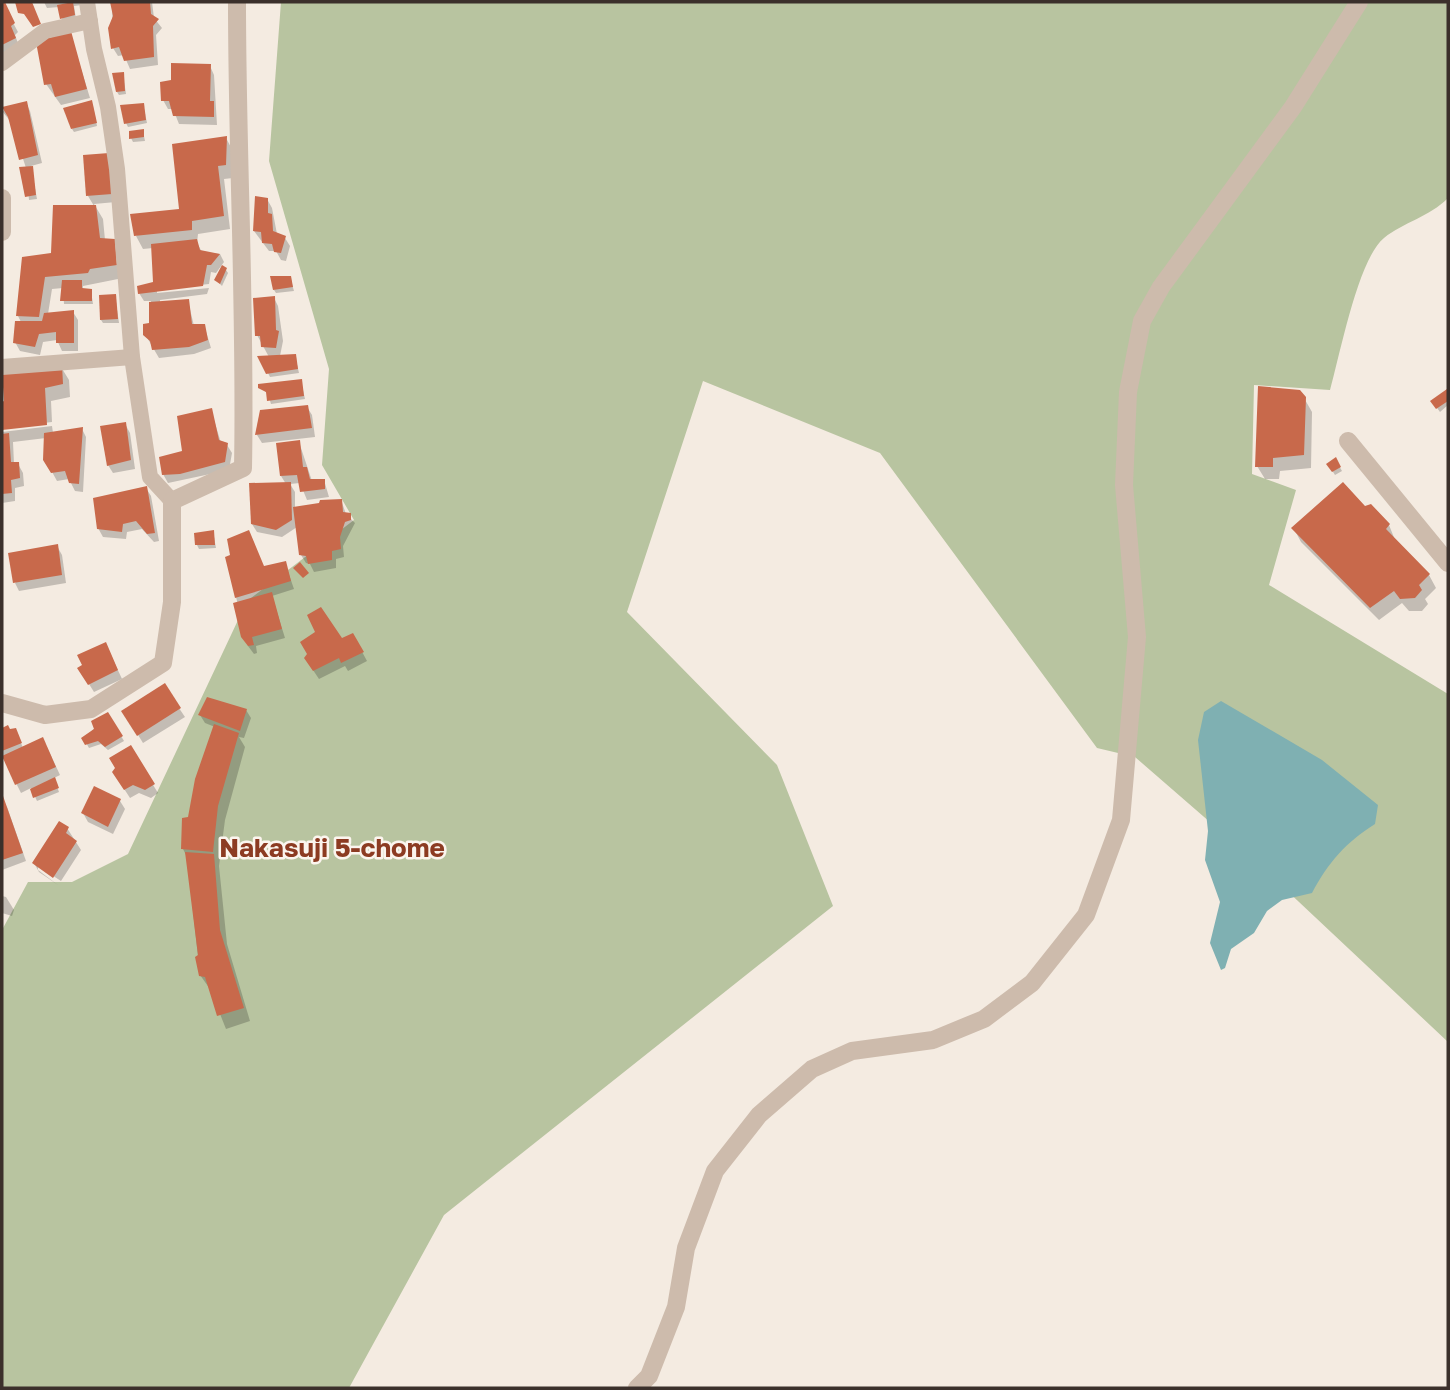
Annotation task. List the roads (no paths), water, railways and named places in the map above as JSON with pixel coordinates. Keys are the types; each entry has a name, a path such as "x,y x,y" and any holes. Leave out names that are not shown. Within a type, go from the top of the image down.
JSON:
{"street":[{"path":"2,703 45,715 91,709 163,663 172,602 172,501 243,468 244,331 237,111 237,2"},
{"path":"637,1388 649,1377 676,1307 686,1248 715,1171 759,1115 812,1069 852,1051 933,1040 984,1019 1032,983 1086,915 1121,820 1137,637 1124,485 1128,392 1142,321 1161,287 1293,107 1359,2"},
{"path":"2,198 2,232"},
{"path":"1348,441 1448,563"}],"lane":[{"path":"87,2 108,107 117,169 132,356 149,477 172,501"},
{"path":"2,63 45,31 90,21"},
{"path":"2,367 132,356"}],"water":[{"path":"1221,701 1322,760 1378,805 1375,824 1339,854 1312,893 1282,900 1267,911 1254,933 1231,949 1225,968 1221,970 1210,943 1220,902 1205,860 1208,831 1198,740 1204,712"}],"district":[{"name":"Nakasuji 5-chome","path":"332,848"}]}
